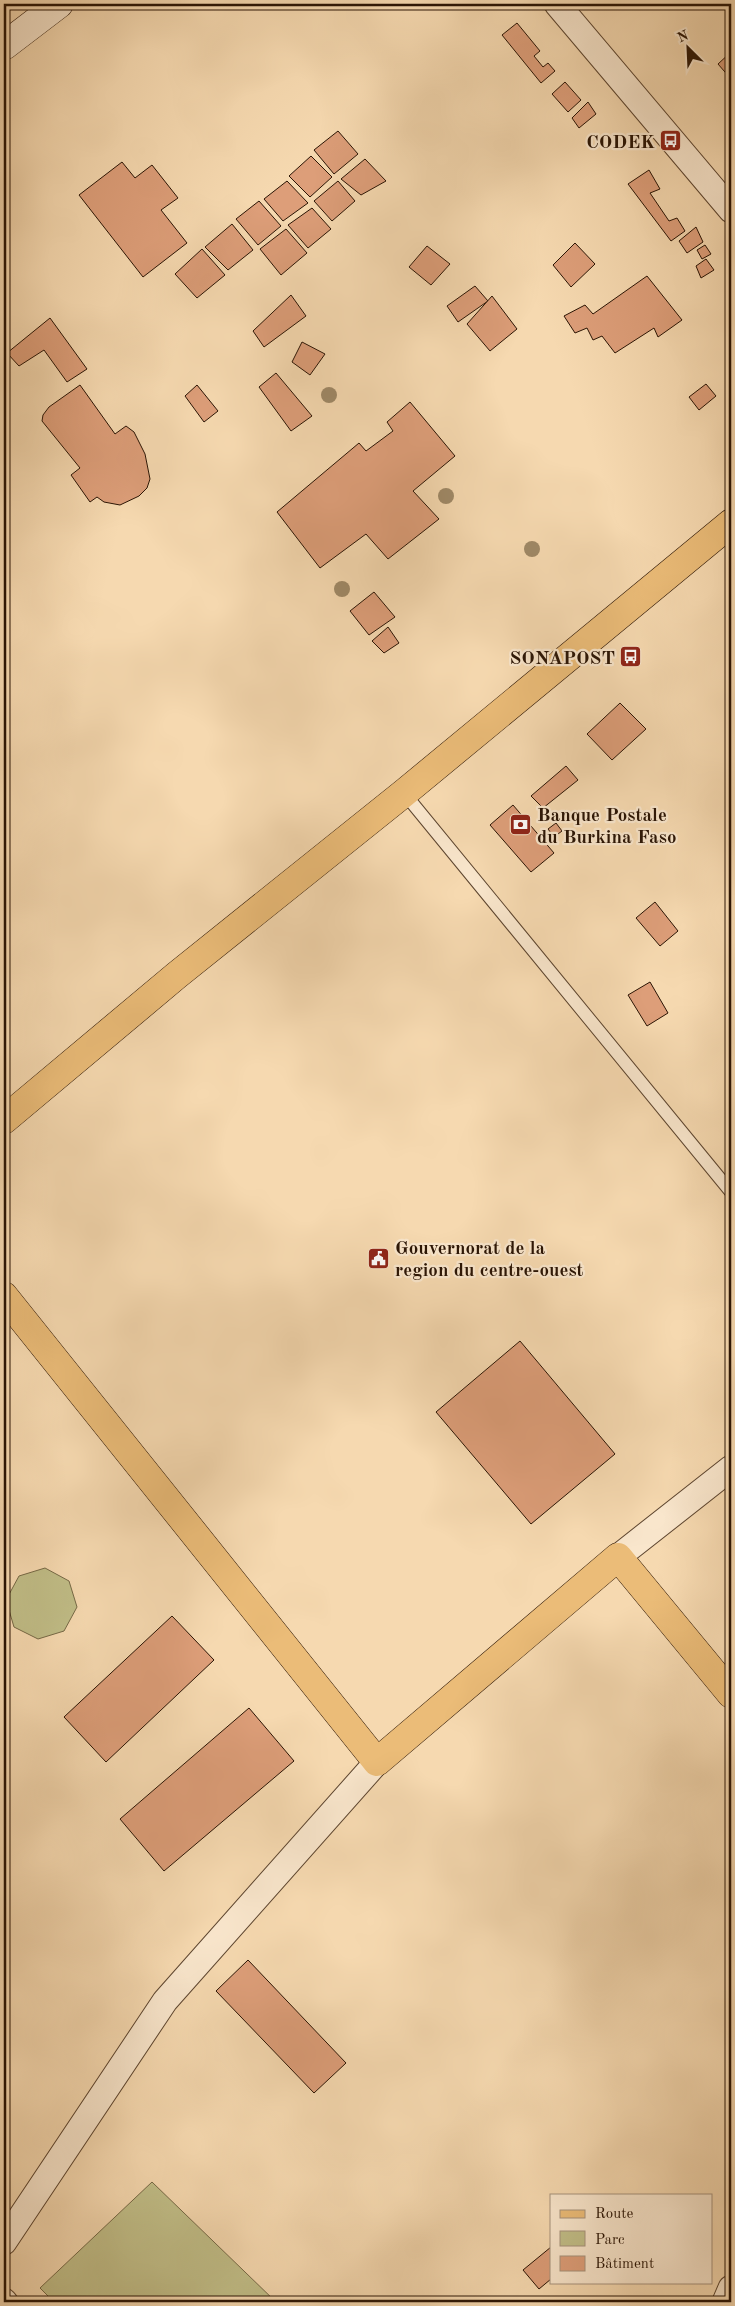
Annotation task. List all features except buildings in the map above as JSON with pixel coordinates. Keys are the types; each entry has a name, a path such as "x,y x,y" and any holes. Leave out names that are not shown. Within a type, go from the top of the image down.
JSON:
{"main road":[{"path":"4,1120 177,975 404,793 731,523"},
{"path":"4,1296 377,1762 618,1557 731,1694"}],"street":[{"path":"4,46 59,4"},
{"path":"557,4 731,210"},
{"path":"618,1557 731,1468"},
{"path":"4,2242 165,2001 377,1762"},
{"path":"725,2302 731,2288"}],"lane":[{"path":"404,793 731,1192"}],"green space":[{"path":"45,1568 69,1581 77,1607 64,1631 38,1639 14,1627 6,1600 19,1576"},
{"path":"152,2182 276,2302 54,2302 40,2288"}],"place":[{"name":"CODEK","path":"671,141"},
{"name":"SONAPOST","path":"631,657"},
{"name":"Banque Postale du Burkina Faso","path":"521,825"},
{"name":"Gouvernorat de la region du centre-ouest","path":"379,1258"}]}
